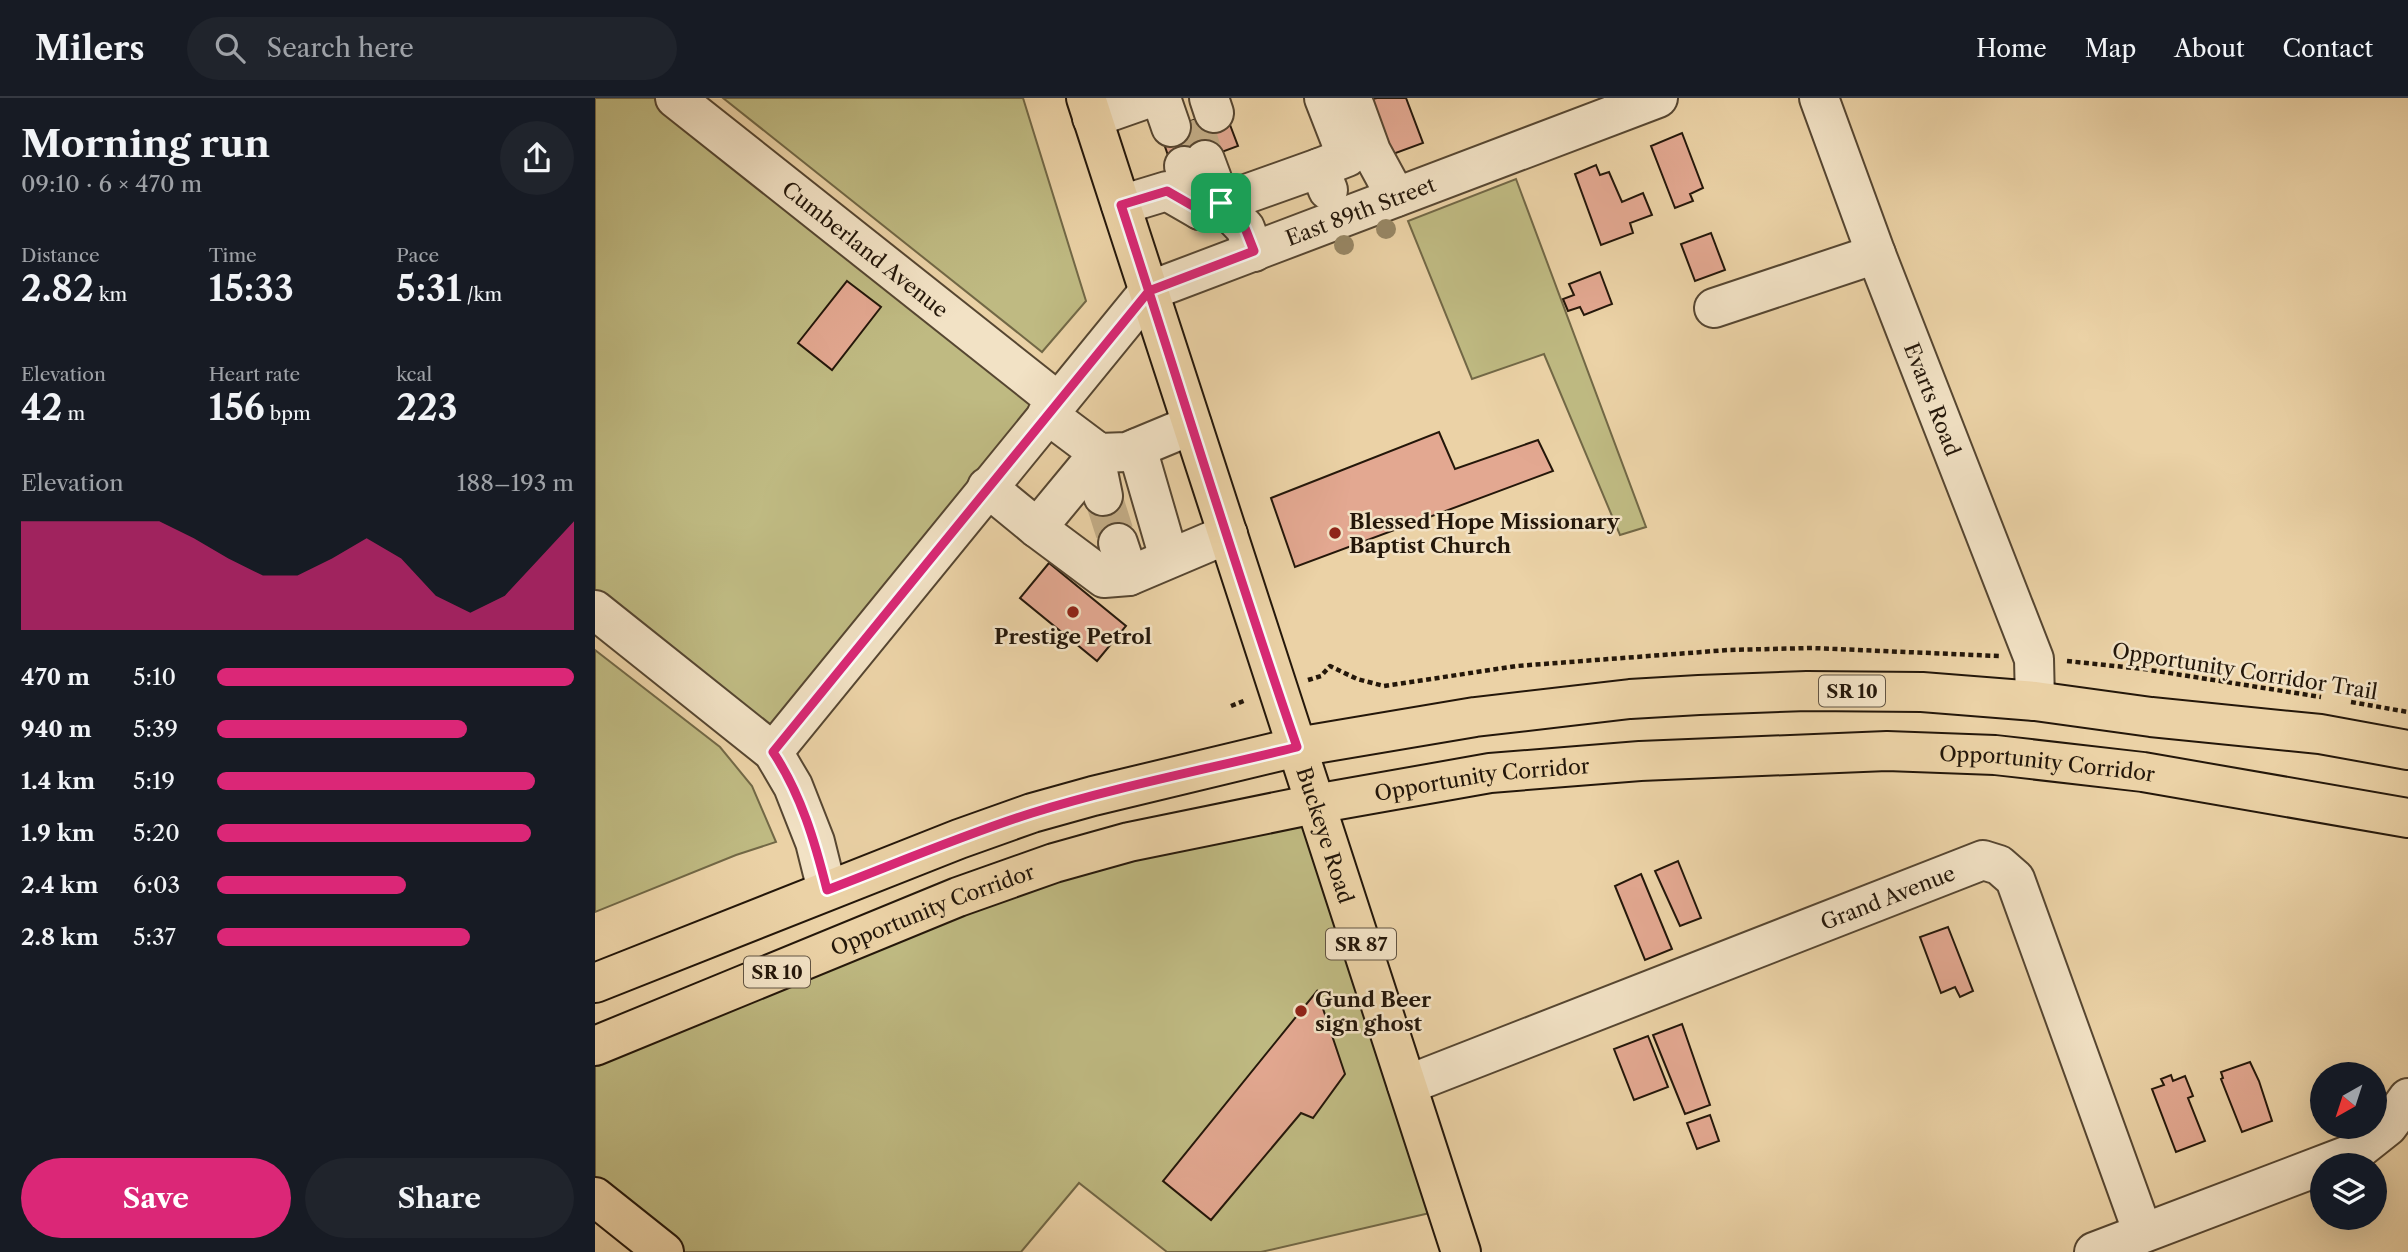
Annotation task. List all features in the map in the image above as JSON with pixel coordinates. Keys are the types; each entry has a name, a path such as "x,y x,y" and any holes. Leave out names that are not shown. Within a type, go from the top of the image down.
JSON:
{"main road":[{"name":"Buckeye Road","path":"1089,108 1461,1252"},
{"name":"SR 10","path":"595,983 827,890 1032,813 1297,747 1463,719 1630,699 1807,691 1923,692 2035,701 2151,717 2320,734 2408,750"},
{"name":"Opportunity Corridor","path":"595,1046 958,897 1054,863 1129,842 1315,804 1490,774 1578,765 1887,751 1995,755 2143,772 2408,818"},
{"path":"595,1197 664,1252"}],"street":[{"name":"Cumberland Avenue","path":"675,98 1052,407 1116,512"},
{"path":"1121,205 1167,191 1221,203 1347,157 1324,98"},
{"path":"1351,98 1371,151 1396,197"},
{"name":"East 89th Street","path":"773,752 1149,291 1658,98"},
{"name":"Evarts Road","path":"1819,98 1875,254 2034,659 2035,701"},
{"path":"1089,108 1183,108"},
{"path":"1206,159 1221,203 1245,228 1254,251"},
{"path":"1319,168 1331,196 1357,212"},
{"path":"1714,308 1875,254"},
{"path":"1037,528 1116,512 1192,425"},
{"path":"987,488 1037,528"},
{"path":"1037,528 1116,512 1228,534"},
{"path":"595,610 773,752 793,786 802,808 815,842 827,890"},
{"name":"Grand Avenue","path":"1407,1085 1983,859 1999,865 2015,879 2143,1233"},
{"path":"2094,1252 2354,1153 2388,1126 2408,1098"}],"path":[{"path":"1321,676 1330,666 1357,679 1384,686 1517,666 1728,650 1812,648 1986,655"},
{"name":"Opportunity Corridor Trail","path":"2078,662 2144,668 2332,699"},
{"name":"Opportunity Corridor Trail","path":"2346,701 2408,712"}],"shaded area":[{"path":"595,98 674,98 1057,401 773,752 595,610"},
{"path":"723,98 1023,98 1086,301 1042,352"},
{"path":"1516,179 1646,527 1620,535 1544,354 1472,379 1408,221"},
{"path":"595,650 720,747 752,786 776,842 736,855 595,912"},
{"path":"1315,804 1447,1209 1261,1252 1167,1252 1079,1183 1021,1252 664,1252 595,1197 595,1046 898,923"}],"building":[{"path":"1406,98 1423,143 1393,154 1372,99"},
{"path":"1224,109 1238,146 1173,170 1160,132"},
{"path":"1682,133 1703,188 1690,194 1693,201 1675,208 1651,146"},
{"path":"1596,165 1600,175 1609,172 1622,202 1643,193 1652,215 1630,223 1633,233 1601,245 1575,174"},
{"path":"1711,233 1725,270 1695,281 1681,244"},
{"path":"1600,272 1612,304 1584,315 1580,307 1568,311 1563,299 1574,295 1569,284"},
{"path":"847,281 881,307 832,370 798,343"},
{"name":"Blessed Hope Missionary Baptist Church","path":"1439,432 1455,469 1538,440 1553,471 1295,567 1271,498"},
{"name":"Prestige Petrol","path":"1049,563 1126,626 1097,661 1020,598"},
{"path":"1678,861 1701,918 1680,926 1655,871"},
{"path":"1641,874 1672,949 1645,960 1615,886"},
{"path":"1948,927 1973,991 1960,997 1955,987 1941,993 1920,937"},
{"path":"1317,991 1345,1074 1313,1118 1301,1113 1211,1220 1163,1181"},
{"path":"1682,1024 1710,1105 1685,1114 1653,1035"},
{"path":"1648,1036 1668,1087 1634,1100 1614,1049"},
{"path":"2250,1062 2272,1121 2242,1132 2221,1079 2221,1072"},
{"path":"2171,1075 2173,1081 2185,1076 2193,1096 2188,1098 2205,1141 2176,1152 2152,1089 2164,1085 2161,1079"},
{"path":"1710,1115 1719,1141 1697,1149 1687,1123"}],"tunnel":[{"path":"1193,120 1205,160"},
{"path":"1103,496 1118,543"}],"place":[{"name":"Blessed Hope Missionary Baptist Church","path":"1335,533"},
{"name":"Prestige Petrol","path":"1073,612"},
{"name":"Gund Beer sign ghost","path":"1301,1011"}],"route":[{"path":"1221,203 1200,210 1167,191 1121,205 1149,291 1209,478 1253,612 1277,690 1297,747 1032,813 827,890 815,842 793,786 773,752 1149,291 1254,251 1245,228 1221,203"}]}
